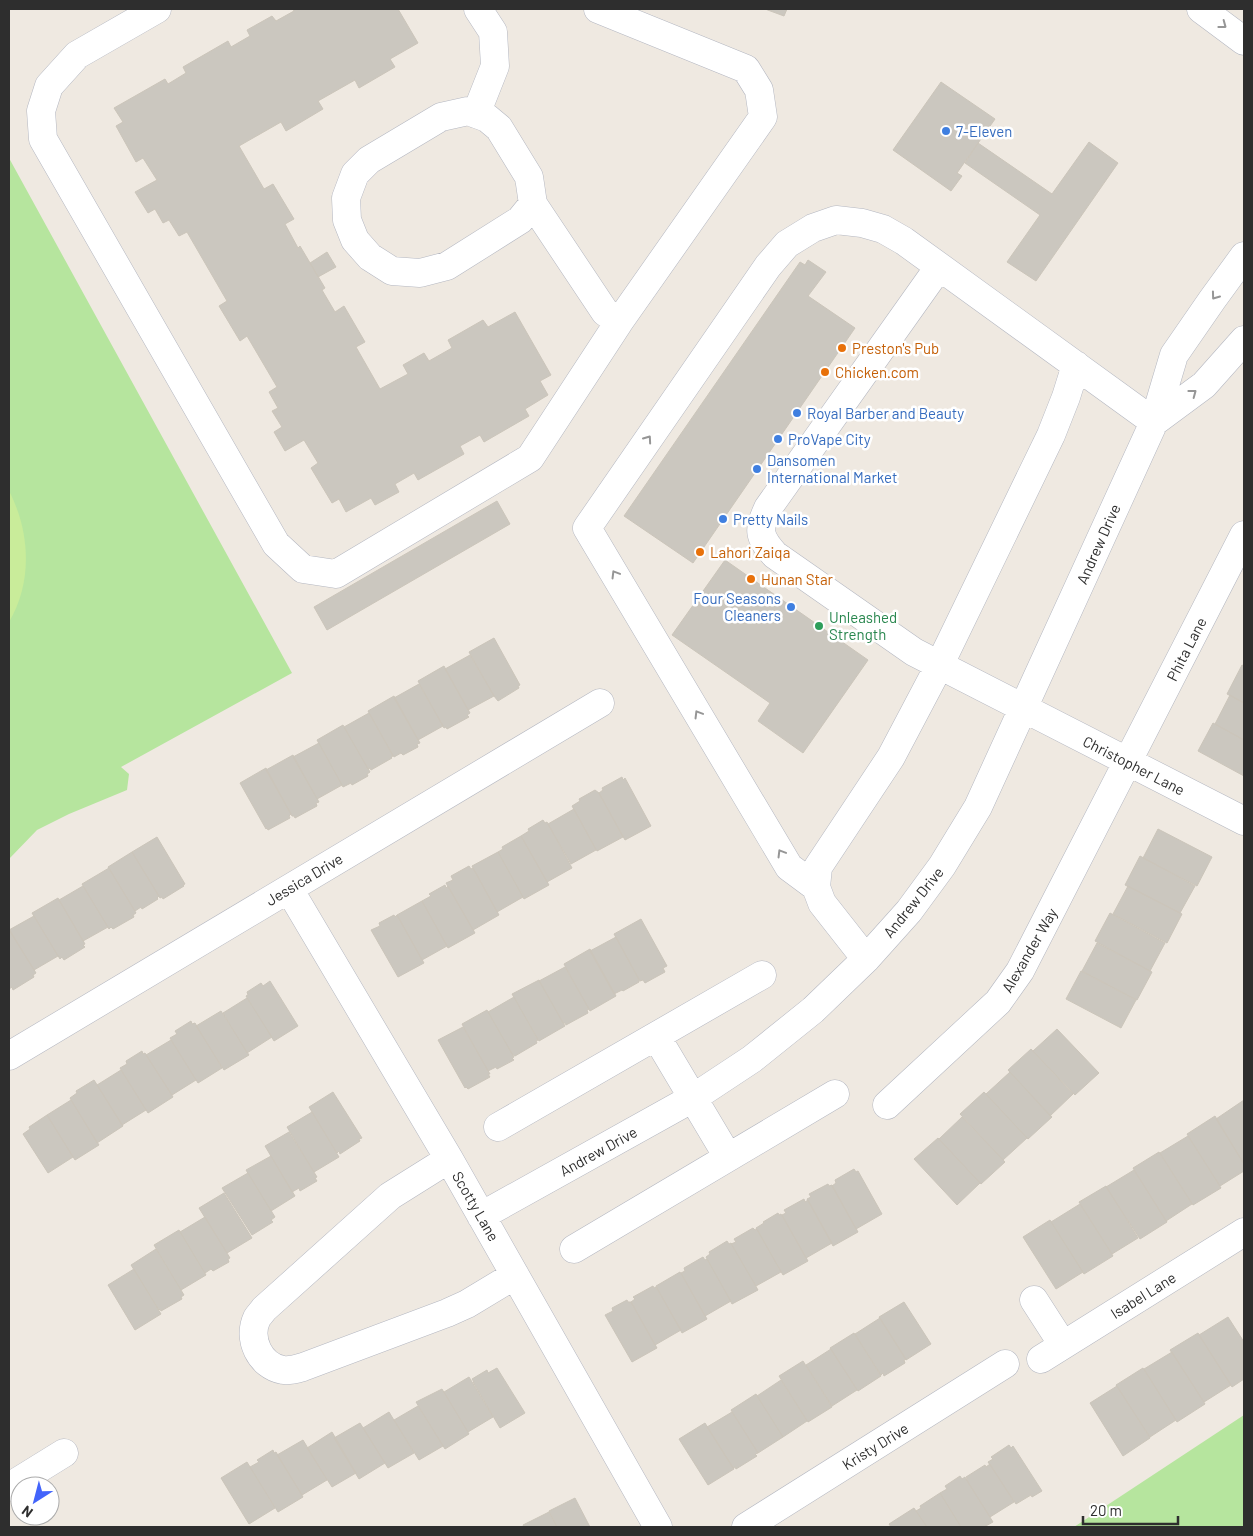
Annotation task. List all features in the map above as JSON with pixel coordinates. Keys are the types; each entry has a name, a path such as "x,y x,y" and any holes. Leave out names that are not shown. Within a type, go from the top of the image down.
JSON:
{"street":[{"path":"156,9 77,56 49,86 41,112 43,139 276,544 303,569 336,574 530,458 619,322 763,118 759,90 746,69 598,9"},
{"path":"476,114 495,66 493,32 478,9"},
{"path":"1201,9 1244,41"},
{"path":"533,204 520,220 447,266 420,274 392,271 370,257 355,240 347,220 346,198 355,174 369,160 441,117 468,111 487,118 499,128 529,178 533,204 605,312 619,322"},
{"path":"816,887 790,867 587,528 768,266 787,244 813,228 836,220 862,223 883,229 904,241 1154,422"},
{"name":"Andrew Drive","path":"481,1216 693,1098 752,1059 812,1010 866,959 909,910 942,866 978,807 1154,422 1174,355 1244,256"},
{"name":"Christopher Lane","path":"939,267 773,501 760,525 760,535 775,555 914,652 1244,822"},
{"name":"Andrew Drive","path":"1154,422 1204,385 1244,340"},
{"path":"866,959 822,903 816,887 818,867 891,757 939,666 1051,435 1076,365"},
{"name":"Phita Lane","path":"1128,762 1244,535"},
{"name":"Jessica Drive","path":"9,1056 600,703"},
{"name":"Alexander Way","path":"886,1105 998,1002 1009,988 1020,971 1128,762"},
{"name":"Scotty Lane","path":"288,889 448,1159 658,1527"},
{"path":"498,1127 762,975"},
{"path":"656,1036 728,1157"},
{"path":"574,1249 835,1094"},
{"path":"448,1159 390,1196 264,1309 257,1318 254,1329 254,1341 258,1352 264,1360 282,1370 302,1368 447,1313 467,1304 515,1275"},
{"name":"Isabel Lane","path":"1034,1300 1052,1352 1244,1232"},
{"name":"Kristy Drive","path":"746,1527 1005,1364"},
{"path":"9,1487 64,1453"}],"green space":[{"path":"9,158 292,673 121,767 129,774 127,790 69,814 37,830 9,859"},
{"path":"9,491 21,523 25,539 26,556 22,590 17,607 9,622"},
{"path":"1244,1415 1244,1527 1074,1527"}],"building":[{"path":"293,9 398,9 418,43 390,59 395,67 359,88 355,80 318,101 323,109 286,131 281,122 239,146 264,189 273,184 294,219 285,224 298,248 300,246 325,288 322,290 335,312 344,306 365,342 356,347 380,389 408,374 403,365 424,353 429,361 452,348 448,340 483,320 488,327 515,312 551,375 540,381 548,395 525,409 529,416 484,442 480,435 460,446 464,454 418,480 414,473 395,484 399,492 375,505 371,498 346,512 339,499 332,503 311,468 318,463 304,440 285,451 274,432 282,427 272,411 278,408 269,392 277,387 247,336 240,341 219,306 227,301 187,232 179,236 169,220 163,223 155,209 148,213 135,192 157,180 143,158 136,162 116,126 123,122 114,108 165,79 168,84 186,73 183,67 228,41 231,47 250,36 247,30 272,16 276,21 294,11"},
{"path":"765,9 787,9 784,16"},
{"name":"7-Eleven","path":"941,82 995,119 957,173 962,176 951,191 893,150"},
{"name":"7-Eleven","path":"1089,142 1118,163 1036,281 1007,262 1040,215 965,163 978,143 1052,194"},
{"path":"327,252 336,267 318,277 310,263"},
{"path":"808,260 826,272 808,296 855,328 693,563 624,516 800,262 805,265"},
{"path":"497,501 510,524 327,630 314,607"},
{"path":"725,560 868,660 803,753 758,721 770,703 672,635"},
{"path":"494,638 520,685 518,686 519,688 498,701 469,652"},
{"path":"470,655 494,696 468,710 445,669"},
{"path":"1242,665 1244,666 1244,703 1227,694"},
{"path":"444,666 470,713 467,715 469,717 447,729 446,727 444,728 418,681"},
{"path":"419,684 443,726 418,740 394,698"},
{"path":"1230,695 1244,703 1244,740 1215,724"},
{"path":"394,696 420,743 417,744 418,747 403,755 401,753 394,757 368,711"},
{"path":"369,713 393,756 371,770 370,768 368,769 344,727"},
{"path":"1213,723 1244,740 1244,776 1198,751"},
{"path":"343,725 370,772 367,774 368,776 352,785 351,783 343,787 317,740"},
{"path":"319,743 342,785 317,799 293,757"},
{"path":"293,755 319,802 316,803 317,806 295,818 292,816 266,770"},
{"path":"266,768 291,814 290,818 268,830 240,783"},
{"path":"622,777 623,780 625,778 651,826 625,840 599,793 603,790 602,788"},
{"path":"595,790 599,793 623,837 597,851 572,806 580,801 579,799"},
{"path":"574,809 596,850 571,864 548,824"},
{"path":"543,820 545,823 547,822 572,868 547,882 521,836 529,831 528,829"},
{"path":"1158,829 1212,857 1197,886 1143,858"},
{"path":"521,836 549,885 524,899 498,852 503,849 502,847"},
{"path":"157,837 185,884 163,899 162,897 160,898 132,852"},
{"path":"132,852 159,896 158,899 142,909 141,907 135,911 108,867"},
{"path":"498,852 523,897 497,912 472,866"},
{"path":"1140,856 1195,886 1180,913 1125,885"},
{"path":"469,866 471,869 473,868 499,915 473,930 446,883 453,880 451,876"},
{"path":"109,868 136,913 133,915 134,917 113,929 111,927 109,929 82,884"},
{"path":"445,885 446,888 448,886 475,933 448,948 422,901 431,896 429,894"},
{"path":"83,886 108,927 83,941 59,900"},
{"path":"1128,886 1182,914 1167,943 1113,914"},
{"path":"58,898 85,944 83,945 85,947 64,960 62,957 60,959 32,913"},
{"path":"422,901 447,946 422,960 397,915"},
{"path":"1110,913 1165,943 1150,971 1095,941"},
{"path":"394,915 395,917 397,915 424,963 398,977 371,930 380,926 379,923"},
{"path":"34,916 58,956 34,970 9,930"},
{"path":"641,919 667,966 663,968 665,972 645,983 643,980 640,981 614,934"},
{"path":"9,929 36,973 33,975 34,977 13,990 12,987 9,989"},
{"path":"616,937 639,982 614,994 590,951"},
{"path":"1097,943 1152,972 1137,1000 1082,971"},
{"path":"590,949 616,996 590,1011 564,964"},
{"path":"565,967 589,1009 587,1010 588,1013 566,1025 563,1023 539,981"},
{"path":"1081,971 1136,1000 1121,1028 1066,999"},
{"path":"539,980 565,1026 539,1041 512,994"},
{"path":"270,981 298,1026 274,1041 246,996 248,995 247,992 261,983 263,986"},
{"path":"514,997 538,1040 536,1041 537,1043 515,1056 512,1054 488,1012"},
{"path":"247,998 272,1037 247,1053 223,1013"},
{"path":"487,1010 514,1057 512,1058 514,1060 497,1069 496,1067 488,1071 462,1024"},
{"path":"221,1011 249,1055 224,1070 196,1026"},
{"path":"191,1021 192,1024 195,1023 222,1068 198,1083 170,1038 177,1034 175,1031"},
{"path":"463,1027 490,1074 488,1074 490,1077 468,1089 465,1088 438,1040"},
{"path":"1057,1029 1099,1073 1075,1095 1033,1051"},
{"path":"171,1040 196,1080 172,1095 146,1055"},
{"path":"1031,1049 1073,1094 1050,1116 1008,1070"},
{"path":"142,1051 173,1097 148,1113 120,1068 127,1064 126,1061"},
{"path":"121,1070 146,1110 122,1125 97,1085"},
{"path":"1010,1072 1052,1117 1028,1139 986,1094"},
{"path":"94,1080 123,1126 97,1143 70,1098 77,1093 76,1091"},
{"path":"333,1092 362,1138 340,1154 339,1151 337,1153 309,1107"},
{"path":"984,1092 1027,1138 1003,1160 960,1114"},
{"path":"71,1100 99,1145 75,1160 47,1115"},
{"path":"1244,1100 1244,1164 1216,1119"},
{"path":"312,1112 339,1157 314,1172 287,1127"},
{"path":"47,1115 73,1157 48,1173 23,1134 30,1129 29,1127"},
{"path":"1215,1116 1244,1164 1244,1171 1220,1186 1187,1134"},
{"path":"962,1117 1005,1162 981,1184 939,1139"},
{"path":"289,1132 317,1177 315,1178 317,1181 300,1191 299,1188 292,1192 265,1146"},
{"path":"1188,1136 1221,1188 1193,1205 1160,1153"},
{"path":"938,1138 980,1183 957,1205 914,1159"},
{"path":"1159,1152 1192,1204 1166,1221 1133,1168"},
{"path":"271,1156 295,1196 271,1211 246,1170"},
{"path":"854,1169 856,1172 858,1171 882,1214 856,1229 832,1186 836,1183 835,1180"},
{"path":"1134,1170 1167,1222 1140,1239 1106,1187"},
{"path":"248,1173 275,1217 271,1220 273,1222 252,1235 222,1188"},
{"path":"828,1184 829,1186 832,1185 858,1232 833,1246 807,1199 811,1197 809,1194"},
{"path":"1106,1186 1138,1238 1112,1254 1079,1202"},
{"path":"224,1193 252,1238 227,1253 199,1208"},
{"path":"804,1199 805,1202 808,1200 832,1243 806,1258 782,1215 786,1213 784,1210"},
{"path":"1080,1204 1113,1256 1084,1274 1051,1222"},
{"path":"778,1213 779,1215 781,1214 808,1261 783,1275 756,1228"},
{"path":"205,1217 230,1258 228,1259 229,1262 213,1271 211,1269 205,1273 180,1232"},
{"path":"1050,1220 1083,1272 1056,1289 1023,1237"},
{"path":"753,1228 757,1229 781,1272 756,1286 731,1244 736,1242 734,1239"},
{"path":"179,1230 206,1275 181,1290 154,1245"},
{"path":"727,1241 729,1244 731,1243 758,1290 732,1304 706,1257 710,1254 709,1252"},
{"path":"156,1249 184,1295 181,1297 182,1299 161,1311 131,1265"},
{"path":"703,1257 705,1260 707,1259 731,1301 705,1316 681,1273 685,1271 684,1268"},
{"path":"134,1269 161,1314 135,1330 108,1285"},
{"path":"680,1272 707,1319 682,1333 656,1286"},
{"path":"653,1286 654,1288 656,1287 681,1330 655,1345 631,1302 635,1299 633,1297"},
{"path":"627,1300 631,1302 657,1348 632,1362 605,1315 613,1311 612,1308"},
{"path":"904,1302 931,1344 906,1360 879,1317"},
{"path":"1228,1317 1244,1342 1244,1379 1232,1387 1199,1335"},
{"path":"880,1318 906,1359 904,1360 905,1363 884,1376 883,1373 881,1375 855,1334"},
{"path":"854,1333 881,1376 858,1391 830,1348"},
{"path":"1198,1333 1231,1385 1204,1402 1170,1350"},
{"path":"831,1349 857,1390 832,1406 806,1365"},
{"path":"1172,1352 1205,1404 1177,1422 1144,1369"},
{"path":"803,1361 832,1407 808,1422 779,1376"},
{"path":"497,1368 525,1413 500,1428 472,1379 487,1370 488,1373"},
{"path":"1143,1368 1176,1420 1150,1437 1116,1385"},
{"path":"469,1377 493,1417 468,1432 444,1392"},
{"path":"781,1380 807,1421 783,1437 757,1396"},
{"path":"1117,1386 1150,1438 1123,1456 1090,1403"},
{"path":"442,1389 469,1434 445,1449 416,1402"},
{"path":"756,1394 783,1437 758,1453 731,1410"},
{"path":"418,1406 443,1446 419,1460 394,1420"},
{"path":"389,1412 414,1453 388,1468 363,1428"},
{"path":"732,1412 758,1453 755,1454 757,1456 736,1469 735,1467 733,1468 707,1427"},
{"path":"360,1423 385,1463 359,1479 334,1438"},
{"path":"705,1423 734,1469 708,1485 679,1439"},
{"path":"332,1432 356,1473 332,1487 307,1448"},
{"path":"303,1440 327,1480 302,1495 277,1455"},
{"path":"1009,1445 1011,1448 1013,1446 1042,1491 1016,1504 988,1462 993,1459 991,1457"},
{"path":"273,1450 303,1497 278,1512 250,1467"},
{"path":"247,1462 275,1508 249,1524 221,1478"},
{"path":"990,1464 1014,1502 990,1517 966,1477 985,1465 986,1467"},
{"path":"960,1476 962,1479 965,1477 993,1522 984,1527 961,1527 940,1493 947,1489 945,1486"},
{"path":"940,1493 961,1527 927,1527 916,1511 921,1508 920,1506"},
{"path":"575,1498 590,1527 557,1527 549,1511"},
{"path":"914,1508 927,1527 891,1527 889,1524"},
{"path":"549,1512 557,1527 524,1527 523,1525"}],"place":[{"name":"7-Eleven","path":"946,131"},
{"name":"Preston's Pub","path":"842,348"},
{"name":"Chicken.com","path":"825,372"},
{"name":"Royal Barber and Beauty","path":"797,413"},
{"name":"ProVape City","path":"778,439"},
{"name":"Dansomen International Market","path":"757,469"},
{"name":"Pretty Nails","path":"723,519"},
{"name":"Lahori Zaiqa","path":"700,552"},
{"name":"Hunan Star","path":"751,579"},
{"name":"Four Seasons Cleaners","path":"791,607"},
{"name":"Unleashed Strength","path":"819,626"}]}
